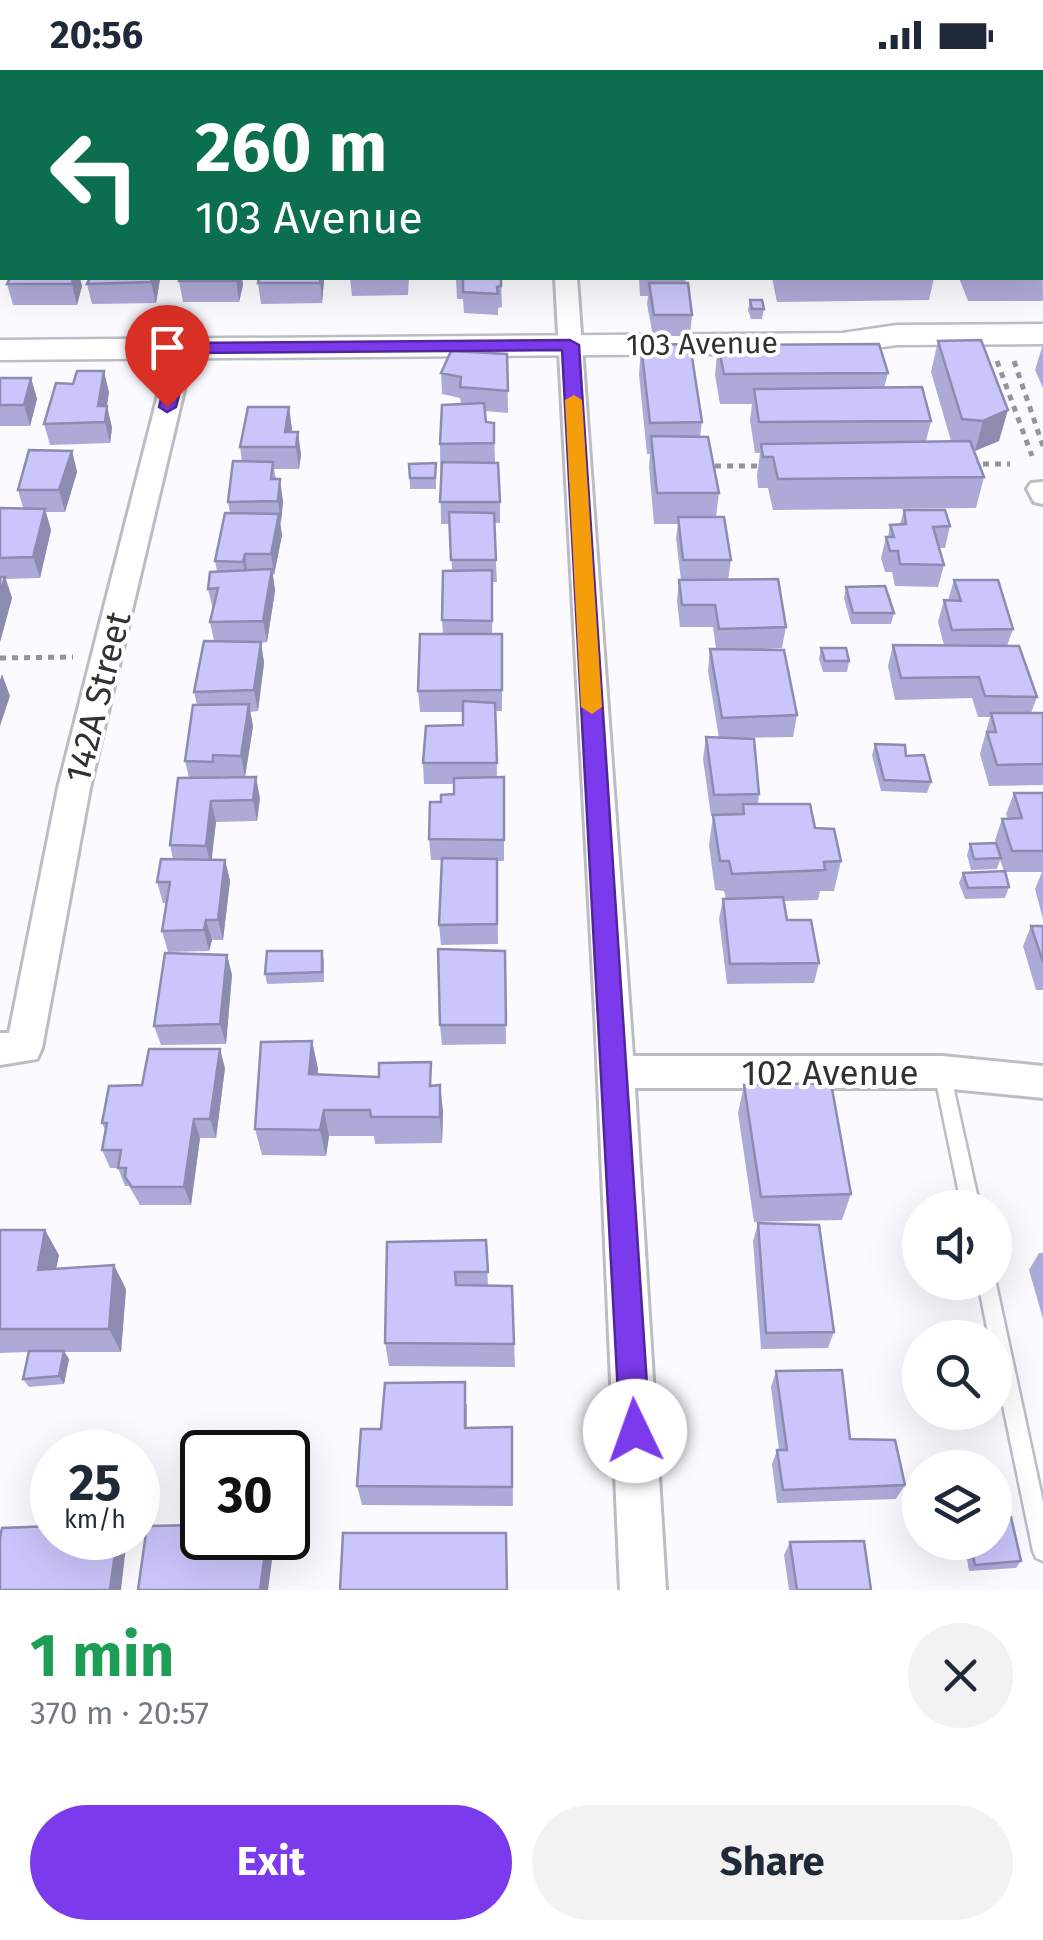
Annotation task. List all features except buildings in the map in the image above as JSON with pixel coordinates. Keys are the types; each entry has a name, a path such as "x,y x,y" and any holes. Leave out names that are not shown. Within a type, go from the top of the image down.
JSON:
{"street":[{"path":"566,280 616,1072 643,1590"},
{"name":"103 Avenue","path":"0,350 842,343 897,336 1043,334"},
{"name":"142A Street","path":"12,1048 182,348"},
{"name":"102 Avenue","path":"616,1072 942,1072 1043,1082"}],"lane":[{"path":"942,1072 967,1190"},
{"path":"990,1300 1043,1551"}],"path":[{"path":"997,360 1032,456"},
{"path":"1014,360 1043,446"},
{"path":"958,464 1010,464"},
{"path":"715,466 772,466"},
{"path":"0,658 84,657"}],"slow traffic":[{"path":"574,400 592,707"}],"route":[{"path":"167,407 182,348 570,345 635,1431"}]}
